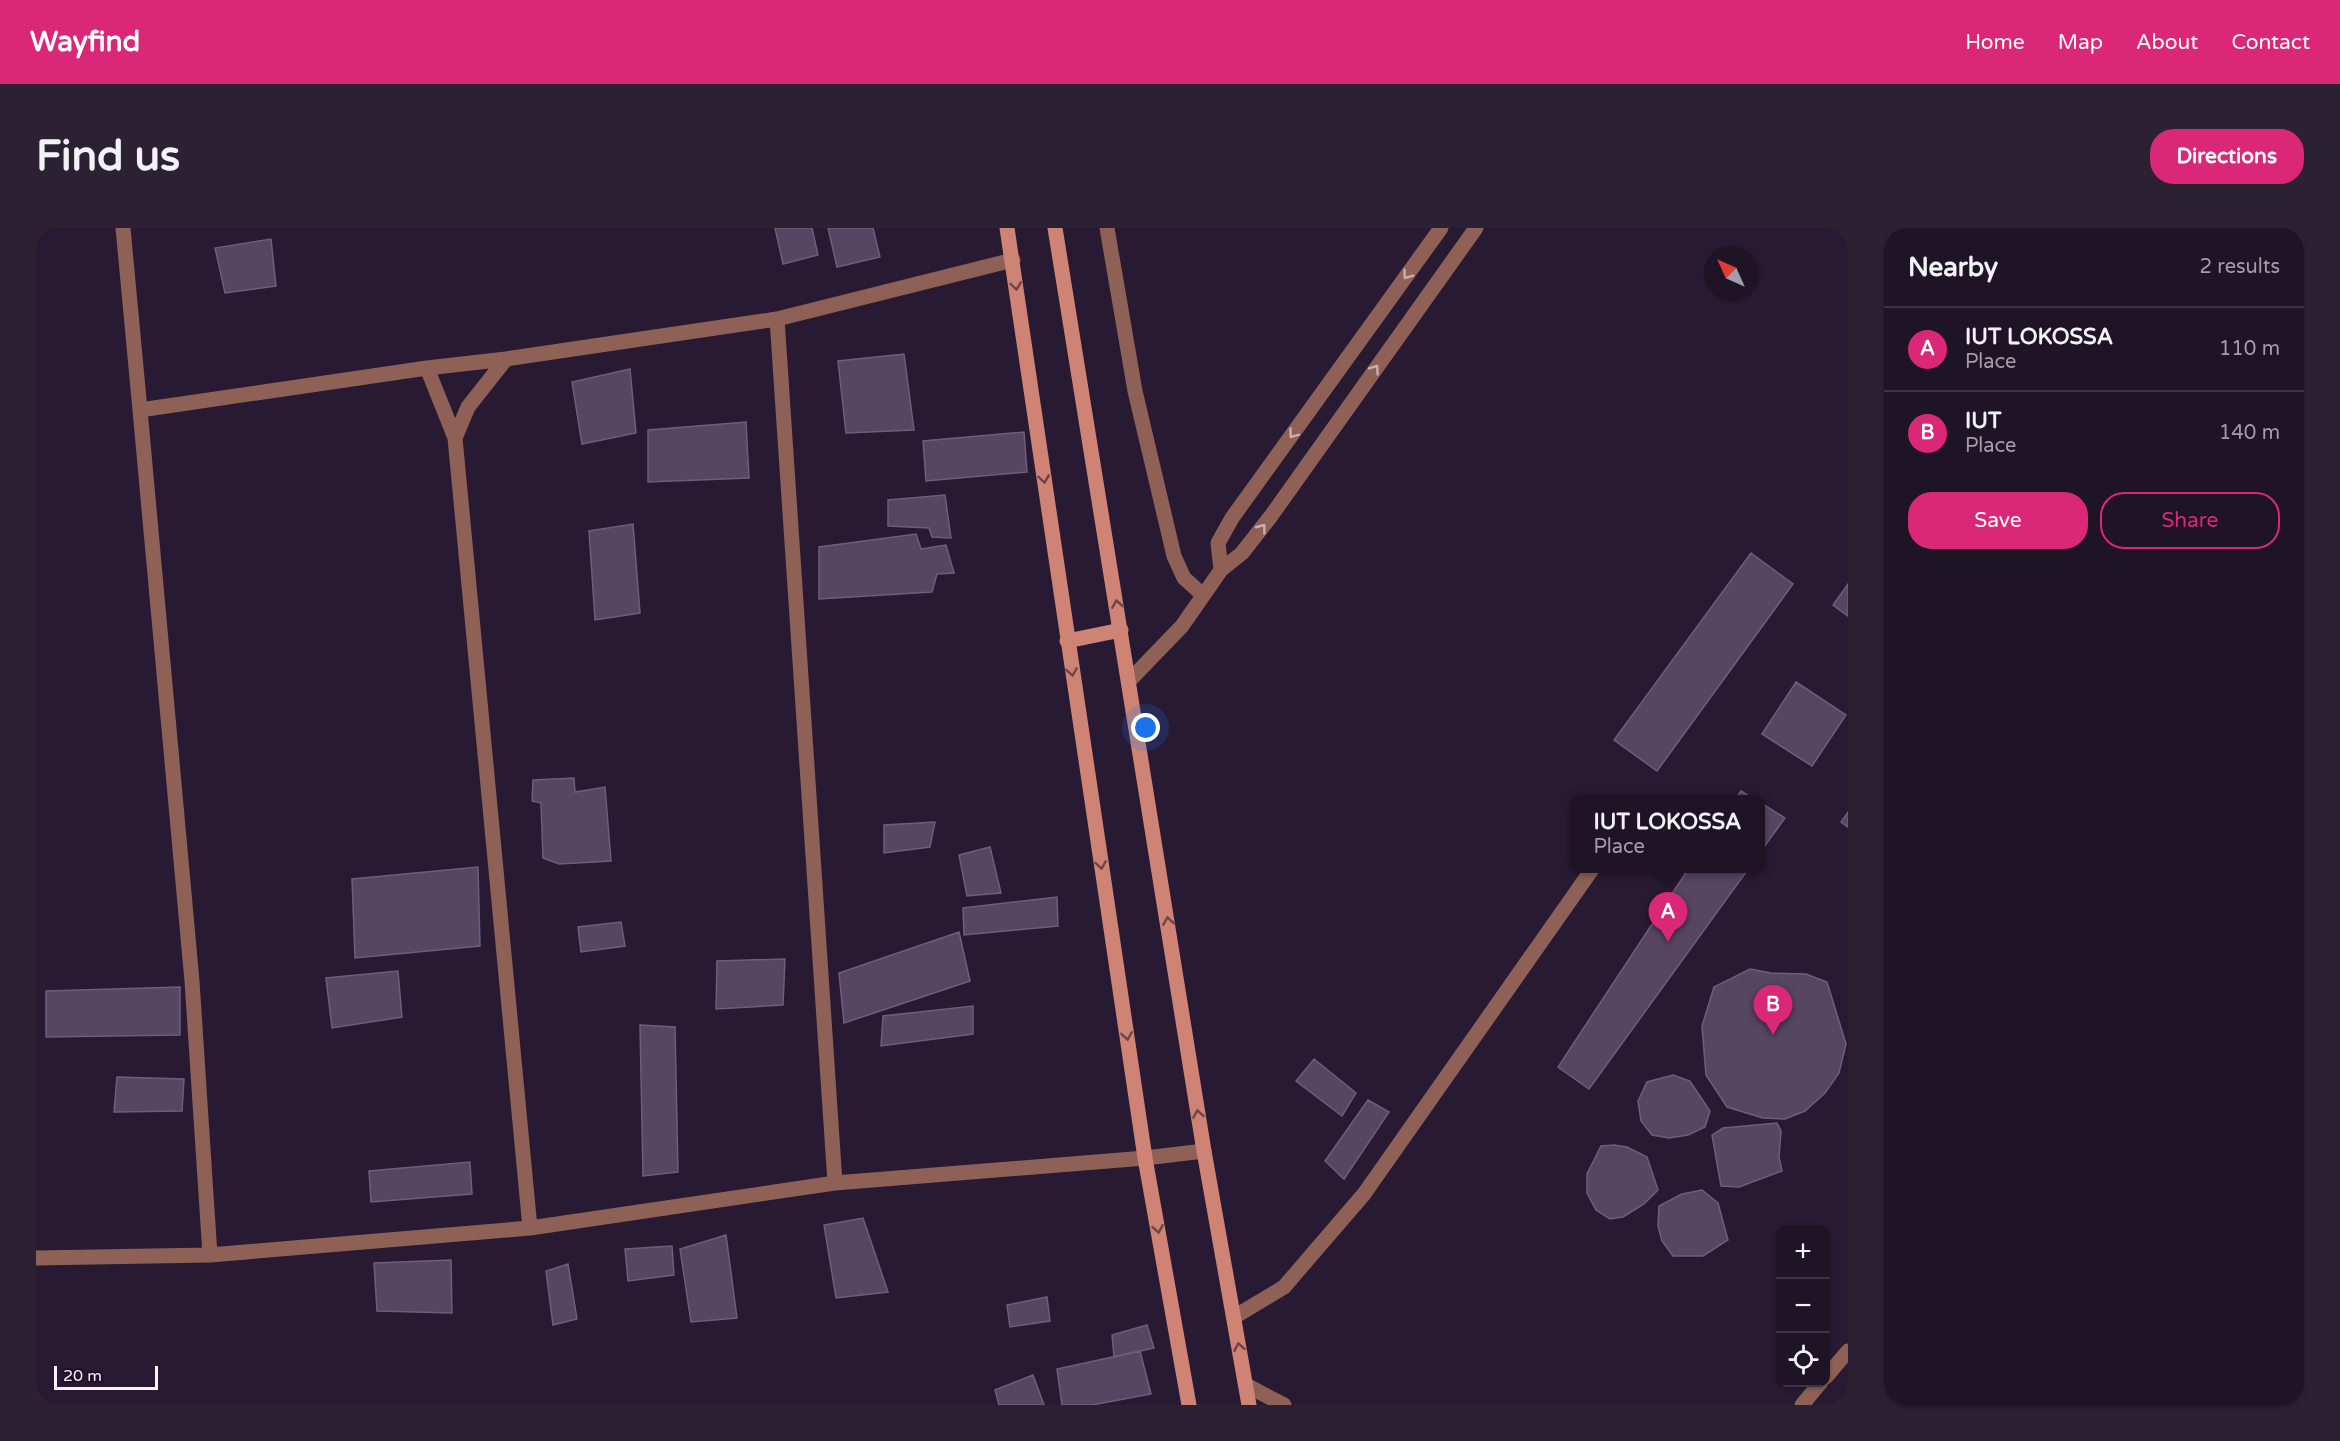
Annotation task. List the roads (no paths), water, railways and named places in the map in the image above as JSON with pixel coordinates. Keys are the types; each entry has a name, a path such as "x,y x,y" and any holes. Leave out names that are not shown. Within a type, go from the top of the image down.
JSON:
{"street":[{"path":"123,228 192,981 210,1255"},
{"path":"1007,228 1145,1158 1189,1405"},
{"path":"1055,228 1204,1151 1249,1405"},
{"path":"1107,228 1135,391 1174,555 1184,579 1203,596"},
{"path":"1221,570 1218,543 1232,518 1441,228"},
{"path":"1129,681 1182,626 1221,570 1242,554 1476,228"},
{"path":"140,410 777,319 1013,260"},
{"path":"777,319 835,1183"},
{"path":"455,438 468,407 506,359"},
{"path":"428,368 455,438 530,1228"},
{"path":"1067,641 1121,630"},
{"path":"1234,1317 1284,1287 1364,1194 1589,873"},
{"path":"36,1258 210,1255 530,1228 835,1183 1145,1158 1204,1151"},
{"path":"1830,1372 1848,1351"},
{"path":"1246,1385 1284,1405"},
{"path":"1802,1405 1818,1387"}],"place":[{"name":"IUT LOKOSSA","path":"1668,942"},
{"name":"IUT","path":"1773,1035"}]}
